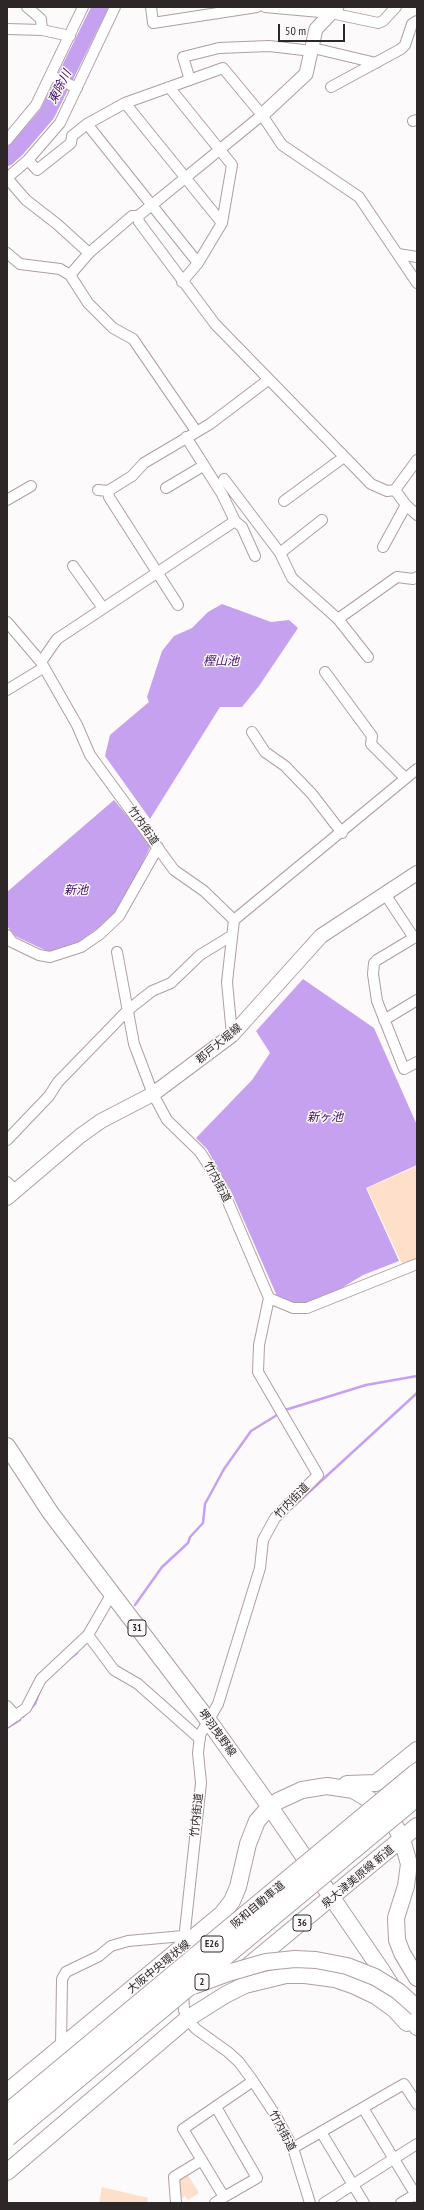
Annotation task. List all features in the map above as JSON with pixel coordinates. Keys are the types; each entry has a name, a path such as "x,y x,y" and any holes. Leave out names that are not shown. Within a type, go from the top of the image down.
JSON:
{"highway":[{"name":"阪和自動車道","path":"7,2114 417,1773"},
{"name":"阪和自動車道","path":"7,2136 417,1796"}],"main road":[{"name":"郡戸大堀線","path":"10,1190 101,1121 153,1094 232,1035 313,944 417,873"},
{"name":"堺羽曳野線","path":"7,1446 50,1512 111,1595 208,1720 270,1807 333,1898 417,2026"},
{"path":"327,1786 376,1783 417,1750"},
{"name":"大阪中央環状線","path":"7,2092 183,1942 222,1914 232,1901 240,1880 251,1835 257,1822 270,1807 295,1792 327,1786 353,1790 369,1798 386,1813 402,1839 409,1871 396,1918 396,1933 402,1953 417,1978"},
{"name":"泉大津美原線 新道","path":"187,2019 230,1981 333,1898 417,1826"},
{"name":"大阪中央環状線","path":"7,2103 70,2051 107,2026 201,1983 257,1965 295,1959 336,1963 375,1977 398,1992 417,2008"},
{"name":"2","path":"7,2172 187,2019 224,1995 245,1985 277,1976 305,1975 335,1979 376,1996 400,2015 417,2036"}],"street":[{"path":"27,7 41,19 42,30"},
{"path":"7,140 36,106 54,77 83,7"},
{"path":"89,253 57,224 26,200 7,178 28,160 60,123 75,87 115,7"},
{"path":"151,7 153,23 257,7"},
{"path":"265,7 334,10 378,23 383,21 396,7"},
{"path":"70,275 89,253 132,216 138,216 187,177 262,115 306,74 316,29 334,10"},
{"path":"331,87 401,49 405,45 412,24 417,21"},
{"path":"7,29 42,30 70,36"},
{"path":"190,80 183,57 219,48 269,46 312,50 376,63"},
{"path":"28,160 37,170 71,143 72,136 87,124 125,103 223,68 262,115 282,145 360,197 417,283"},
{"path":"54,77 75,87"},
{"path":"169,87 232,165 222,223 198,263 182,282"},
{"path":"125,103 187,177 222,223"},
{"path":"87,124 198,263"},
{"path":"138,216 139,222 182,282 215,324 371,484 387,491 394,490 417,460"},
{"path":"7,253 20,264 60,269 70,275 88,303 113,328 133,339 196,431"},
{"path":"398,254 417,257"},
{"path":"178,605 110,497 103,490 132,476 144,463 210,424 268,380"},
{"path":"186,437 222,494 235,521 242,526 255,556"},
{"path":"284,501 344,457"},
{"path":"166,488 203,466"},
{"path":"224,479 280,553 292,578 338,619 368,657"},
{"path":"7,500 31,486"},
{"path":"394,490 406,505 417,515"},
{"path":"383,547 406,505"},
{"path":"280,553 322,520"},
{"path":"7,690 42,665 57,639 235,521"},
{"path":"73,566 103,608"},
{"path":"338,619 396,577 413,580 417,577"},
{"name":"竹内街道","path":"7,622 42,665 77,725 90,755 174,870 204,892 234,920"},
{"path":"325,672 372,736 371,744 405,778"},
{"path":"252,732 265,752 285,766 312,794 342,833"},
{"path":"232,1035 227,982 234,920 342,833 417,769"},
{"path":"7,935 12,942 39,955 50,957 81,946 100,934 119,916 158,847"},
{"path":"385,894 415,937 374,963 373,974 377,1001 404,1069 417,1062"},
{"path":"7,1140 49,1096 58,1082 128,1010 152,991 171,983 200,955 231,936"},
{"name":"竹内街道","path":"117,952 134,1044 153,1094 167,1120 200,1152 220,1183 269,1298 259,1345 258,1372 261,1381 318,1476 275,1518 263,1540 260,1568 218,1704 208,1720 200,1739 198,1762 201,1783 183,1942 183,2002 187,2019 196,2029 228,2052 253,2081 293,2148 310,2203"},
{"path":"384,1020 417,1000"},
{"path":"269,1298 293,1308 307,1308 417,1264"},
{"path":"7,1722 29,1705 44,1676 88,1635 111,1595"},
{"path":"88,1635 114,1670 138,1684 200,1739"},
{"path":"7,1706 16,1716"},
{"path":"61,2047 62,1979 66,1972 99,1956 111,1946 128,1941 183,1942"},
{"path":"224,2197 183,2129 253,2081"},
{"path":"293,2148 404,2084 417,2104"},
{"path":"215,2203 257,2178 216,2107"},
{"path":"363,2108 416,2196 401,2203"},
{"path":"322,2132 364,2203"},
{"path":"324,2203 417,2144"},
{"path":"176,2203 174,2177 202,2160"}],"shaded area":[{"path":"417,1166 417,1259 402,1264 367,1188"},
{"path":"188,2175 199,2193 188,2200 185,2196 180,2199 178,2181"},
{"path":"102,2187 148,2198 147,2203 99,2203"}],"water":[{"name":"樫山池","path":"222,604 271,622 289,620 298,628 259,686 242,707 220,707 150,819 105,756 110,735 149,702 147,697 162,651 174,636 192,628 208,612"},
{"name":"新池","path":"114,800 151,845 135,879 113,917 76,944 49,952 15,936 7,926 7,892"},
{"name":"新ヶ池","path":"303,979 374,1028 417,1125 417,1165 366,1188 399,1261 363,1275 340,1289 306,1303 292,1304 277,1296 231,1191 207,1149 196,1138 252,1080 270,1053 256,1031"}],"waterway":[{"name":"東除川","path":"7,158 17,149 47,114 100,7"},
{"path":"285,1410 366,1385 417,1376"},
{"path":"295,1505 417,1393"},
{"path":"135,1605 162,1567 188,1543 190,1537 203,1523 205,1504 224,1469 251,1431 277,1415"},
{"path":"69,1659 77,1653"},
{"path":"23,1717 35,1704 40,1690"},
{"path":"7,1728 20,1720"}]}
